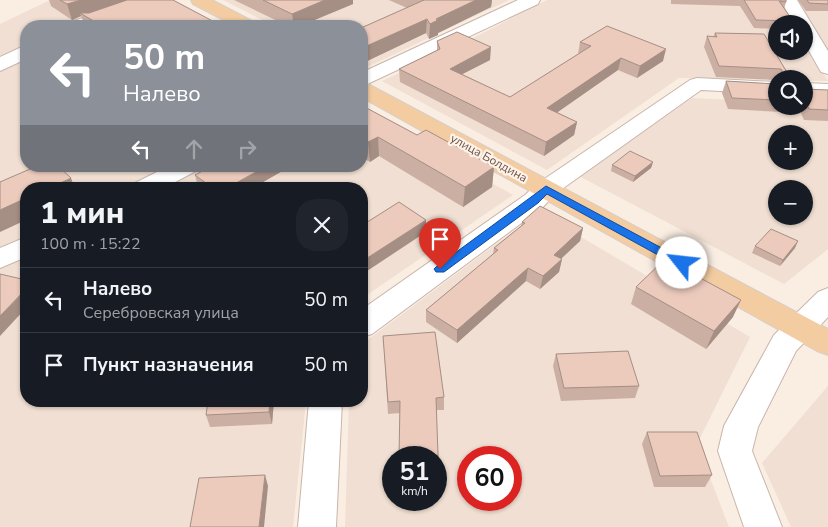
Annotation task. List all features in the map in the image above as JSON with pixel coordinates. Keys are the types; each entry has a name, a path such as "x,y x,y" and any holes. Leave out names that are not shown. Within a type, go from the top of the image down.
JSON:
{"main road":[{"path":"199,0 237,20"},
{"name":"улица Болдина","path":"368,92 815,335"}],"street":[{"path":"94,20 151,0"},
{"path":"368,78 532,0"},
{"path":"789,0 797,15"},
{"path":"813,42 828,68"},
{"path":"0,65 20,54"},
{"path":"368,321 534,201 546,189 697,84 768,88"},
{"path":"813,89 828,90"},
{"path":"156,182 176,172"},
{"path":"0,259 20,249"},
{"path":"763,527 736,451 741,426 785,343 815,335 828,299"},
{"path":"317,527 326,407"}],"shaded area":[{"path":"50,0 165,0 201,20 20,20 20,172 368,172 368,114 513,195 368,294 368,182 20,182 20,407 305,407 293,527 0,527 0,24"},
{"path":"223,0 509,0 368,67 368,20 262,20"},
{"path":"547,0 774,0 775,15 768,15 768,60 813,60 813,57 828,81 813,81 813,70 768,70 768,80 679,78 547,170 382,81"},
{"path":"793,0 828,0 828,52 813,30 813,15 803,15"},
{"path":"692,98 768,102 768,115 813,115 813,105 828,104 828,249 784,284 579,176"},
{"path":"539,212 750,337 697,444 729,527 345,527 349,407 368,407 368,340"},
{"path":"828,386 828,527 791,527 762,463"}],"building":[{"path":"60,0 81,0 67,4"},
{"path":"127,0 173,0 211,20 92,20 80,13 89,13"},
{"path":"263,0 325,0 292,14"},
{"path":"424,0 476,0 436,19 438,20 430,24 427,19 368,45 368,25"},
{"path":"744,0 786,0 786,2 779,1 789,15 768,15 768,20 756,20"},
{"path":"807,0 828,0 828,4 809,3"},
{"path":"607,26 666,49 640,66 621,58 547,108 577,122 546,142 399,69 440,49 437,41 457,32 491,47 450,69 510,97 591,46 580,42"},
{"path":"715,33 764,34 768,41 768,60 780,60 786,70 719,66 707,36 717,37"},
{"path":"726,81 768,84 768,100 732,98"},
{"path":"813,89 828,90 828,110 813,109"},
{"path":"368,109 417,135 426,130 494,167 465,187 378,137 368,142"},
{"path":"630,151 653,162 635,176 612,165"},
{"path":"23,172 64,172 71,178 63,182 20,182 20,201 0,210 0,182"},
{"path":"201,172 256,172 238,182 204,182 195,175"},
{"path":"399,202 426,220 368,257 368,222"},
{"path":"540,206 583,228 554,255 562,259 543,276 528,268 457,330 426,310 498,250 494,248 525,223 522,222"},
{"path":"771,229 798,241 783,260 755,246"},
{"path":"665,259 741,300 714,331 636,287"},
{"path":"0,274 20,279 20,295 0,316"},
{"path":"435,332 444,397 436,398 438,446 399,446 400,401 388,402 383,336"},
{"path":"628,351 639,386 564,388 556,354"},
{"path":"207,407 269,407 269,412 206,415"},
{"path":"647,432 697,432 712,475 660,476"},
{"path":"265,475 259,527 190,527 199,478"}],"route":[{"path":"440,269 534,201 546,189 682,263"}]}
